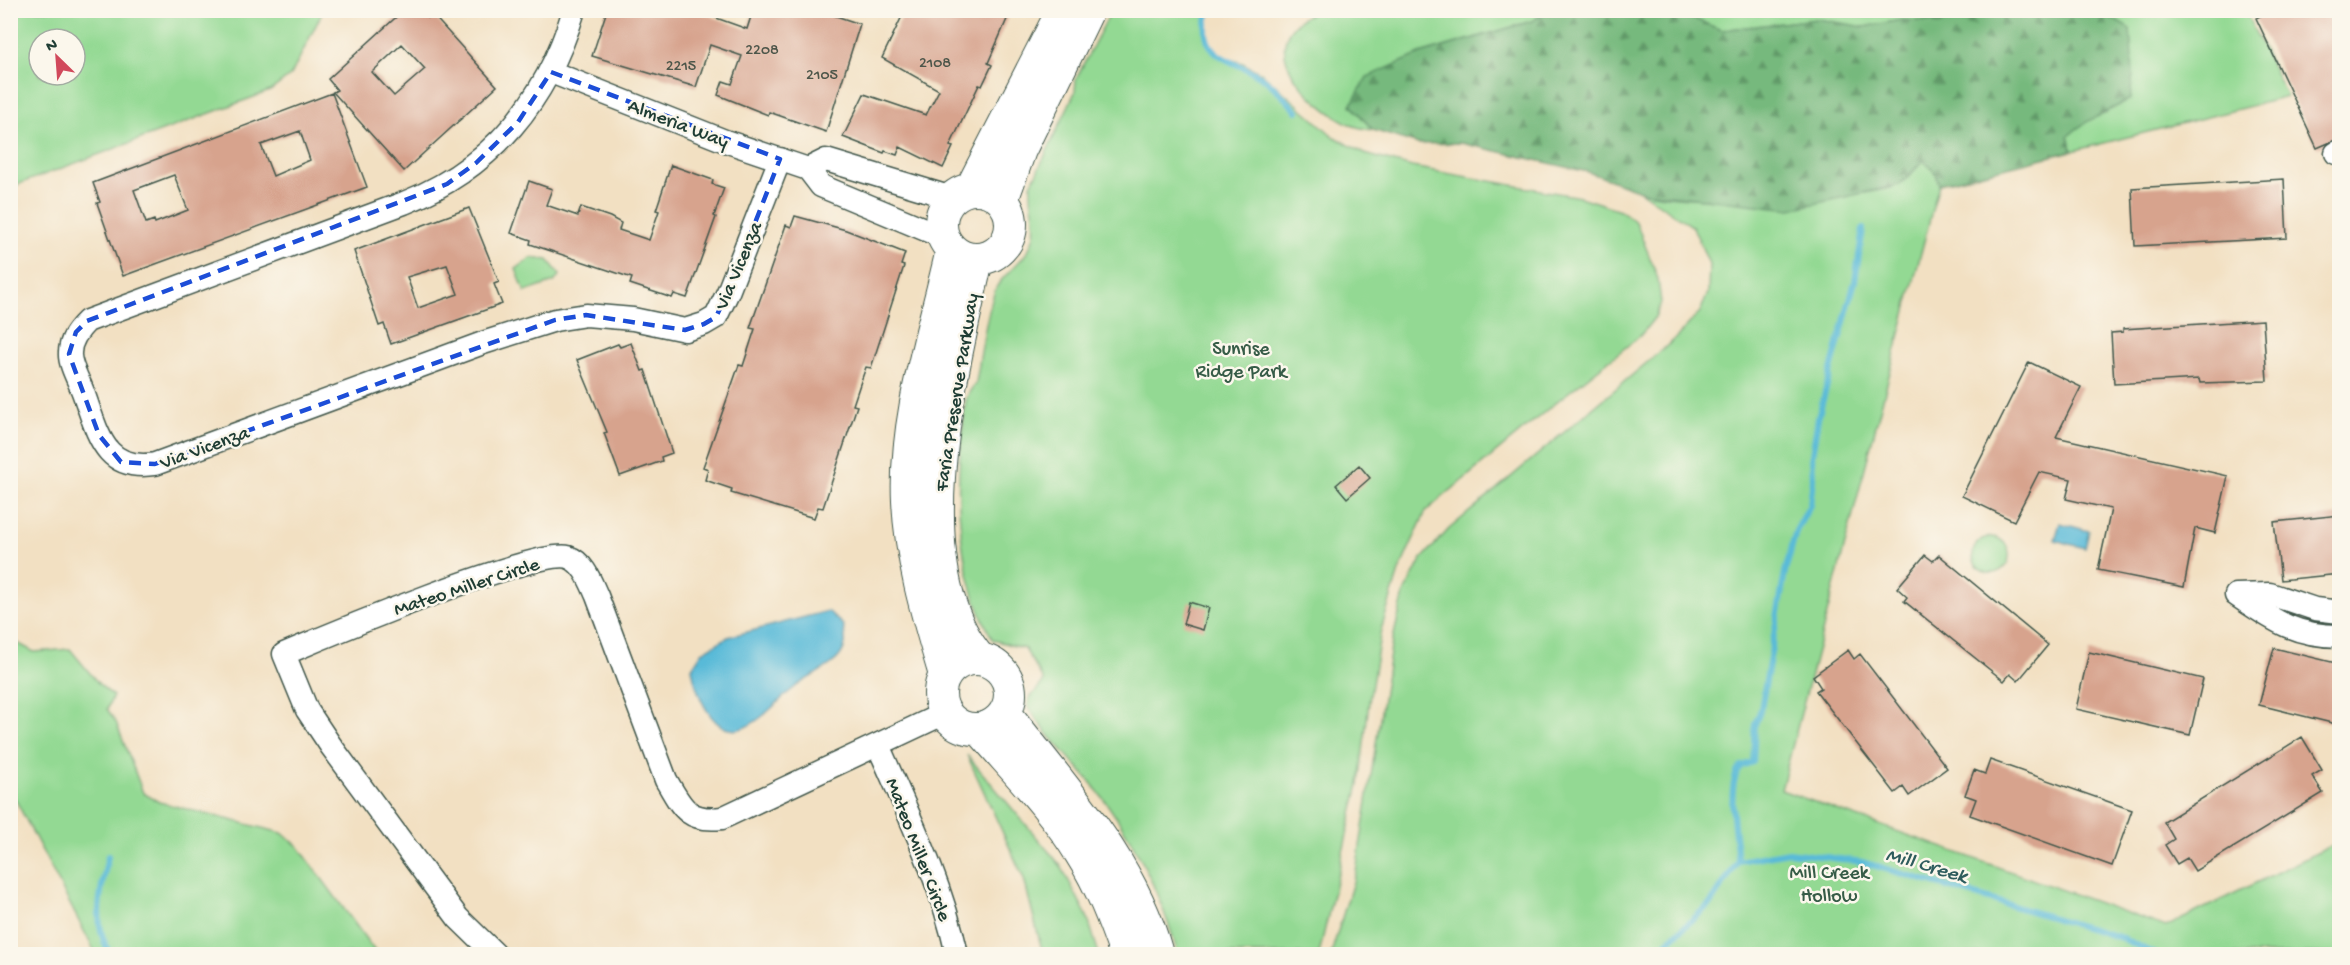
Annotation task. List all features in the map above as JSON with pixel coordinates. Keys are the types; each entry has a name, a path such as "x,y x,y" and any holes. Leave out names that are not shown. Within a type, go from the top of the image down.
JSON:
{"street":[{"name":"Via Vicenza","path":"574,10 551,72 518,122 476,163 447,183 404,203 87,321 76,332 69,354 99,435 109,452 121,462 130,465 138,467 155,464 472,347 555,320 586,315 633,319 685,330 696,328 716,317 780,159"},
{"path":"808,169 826,160 962,194 993,193 1002,200 1008,210 1011,232 999,252 958,249 942,216 962,194 1063,10"},
{"path":"1002,200 1020,150 1088,10"},
{"name":"Almeria Way","path":"551,72 725,141 808,169 821,186 958,249"},
{"name":"Faria Preserve Parkway","path":"958,249 960,333 941,459 938,509 941,558 951,603 965,641 980,659"},
{"name":"Faria Preserve Parkway","path":"945,675 920,594 912,548 908,500 910,448 918,402 958,249"},
{"name":"Mateo Miller Circle","path":"495,954 458,918 337,755 307,710 284,654 372,617 533,561 568,557 577,562 587,574 666,780 680,806 692,816 707,820 722,818 945,713"},
{"path":"2340,612 2315,609 2270,594 2236,595 2280,625 2323,636 2340,636"},
{"path":"980,659 998,667 1008,682 1010,698 992,721 960,726 945,713 940,694 945,675 960,662 980,659"},
{"path":"992,721 1081,854 1110,910 1126,954"},
{"path":"992,721 1106,844 1149,925 1157,954"},
{"name":"Mateo Miller Circle","path":"878,745 934,874 950,921 957,954"}],"highlighted area":[{"path":"551,72 780,159 716,317 704,324 685,330 586,315 555,320 155,464 121,462 99,435 69,354 76,332 87,321 447,184 476,163 518,122"}],"green space":[{"path":"11,10 323,10 291,75 270,91 11,187"},
{"name":"Sunrise Ridge Park","path":"1111,11 1211,11 1205,34 1211,46 1225,58 1243,63 1263,74 1333,136 1365,154 1412,167 1580,197 1620,210 1636,222 1658,279 1661,303 1655,317 1640,336 1560,399 1426,511 1399,571 1381,630 1359,784 1319,954 1178,954 1163,908 1144,864 1107,803 1049,736 1028,706 1029,699 1044,681 1025,649 993,640 973,591 966,565 959,510 964,411 967,397 976,382 991,302 999,283 1024,256 1032,243 1035,229 1031,185 1075,92 1076,79"},
{"path":"1310,11 1549,11 1532,21 1420,54 1351,105 1373,130 1353,126 1336,116 1319,104 1293,74 1286,58 1285,42 1293,27 1311,13"},
{"path":"1549,11 1675,11 1721,30 1817,19 1864,27 1901,20 1940,22 1982,11 2101,12 2130,29 2133,74 2130,99 2090,120 2068,136 2072,151 1939,184 1936,174 1924,160 1899,185 1791,209 1643,192 1588,172 1461,143 1418,144 1373,130 1351,105 1367,77 1420,54 1532,21"},
{"path":"1675,11 1982,11 1940,22 1901,20 1864,27 1817,19 1721,30"},
{"path":"2076,11 2245,11 2287,97 2072,151 2068,136 2083,122 2107,113 2101,13"},
{"name":"Mill Creek Hollow","path":"1924,160 1936,174 1939,184 1781,790 2166,927 2339,842 2339,954 1701,954 1692,952 1689,954 1331,954 1356,872 1391,647 1404,593 1421,560 1449,529 1675,339 1700,312 1708,293 1709,264 1693,227 1638,190 1658,195 1689,198 1768,200 1847,195 1878,191 1898,185"},
{"path":"531,258 548,260 560,275 554,282 525,292 516,269"},
{"path":"1991,537 2004,542 2009,555 2004,568 1991,573 1978,568 1973,555 1978,542"},
{"path":"10,639 34,652 70,649 98,683 113,696 107,709 116,722 143,793 159,802 282,833 298,846 377,954 96,954 11,791"},
{"path":"967,755 1061,866 1087,916 1099,954 1043,954 1024,879"}],"water":[{"path":"2060,523 2089,531 2085,548 2055,540"},
{"path":"828,611 843,625 845,634 844,648 836,660 788,693 750,725 732,729 714,720 701,700 692,668 702,652 728,637"}],"building":[{"path":"404,10 421,10 428,18 432,14 497,86 404,171 333,92 337,90 328,79","holes":["402,44 425,69 394,96 372,72"]},
{"path":"607,10 694,10 747,29 753,10 818,10 860,24 826,132 769,112 768,115 718,95 723,81 732,84 742,56 710,45 696,87 592,56"},
{"path":"905,10 1011,10 988,63 992,65 982,86 979,85 950,146 953,147 943,168 900,147 897,155 885,151 884,153 843,137 864,94 926,115 939,90 882,58"},
{"path":"2272,10 2340,10 2340,138 2317,148 2256,18"},
{"path":"332,93 367,187 123,276 97,203 100,202 93,183","holes":["300,131 310,160 273,176 261,145","174,175 188,210 155,223 154,220 146,223 134,190"]},
{"path":"671,165 713,180 712,184 724,188 687,298 674,294 672,298 630,284 632,278 530,244 531,240 511,233 529,181 552,189 546,205 578,216 581,207 621,223 619,230 649,240"},
{"path":"2284,179 2287,238 2135,246 2132,188"},
{"path":"469,208 499,282 494,284 502,304 391,344 384,324 379,326 354,251","holes":["447,265 458,294 418,308 407,277"]},
{"path":"795,216 846,230 905,253 901,265 904,266 871,368 866,367 860,384 853,405 857,406 823,508 818,507 814,518 731,493 732,489 705,480 708,469 703,467 739,365 743,366 755,329 750,328 786,225 791,227"},
{"path":"2263,320 2267,381 2200,383 2199,379 2114,384 2111,333 2123,332 2123,329"},
{"path":"631,343 642,371 645,370 672,453 661,457 662,461 620,476 604,433 607,432 577,360 618,344 620,347"},
{"path":"2029,362 2081,387 2056,437 2228,476 2215,533 2195,528 2184,587 2098,570 2111,509 2066,499 2071,479 2039,472 2014,521 1962,496"},
{"path":"1359,465 1370,478 1347,498 1336,485"},
{"path":"2340,515 2340,574 2281,580 2274,522"},
{"path":"1925,555 1933,561 1939,555 2048,645 2018,681 2010,674 2004,681 1904,601 1907,597 1897,588"},
{"path":"1189,602 1209,608 1203,630 1183,624"},
{"path":"2274,648 2340,664 2340,725 2259,705"},
{"path":"1848,650 1854,659 1860,654 1947,768 1909,796 1903,787 1895,793 1816,691 1821,688 1813,676"},
{"path":"2089,652 2203,679 2190,735 2076,709"},
{"path":"2302,737 2322,770 2312,776 2323,793 2195,871 2187,858 2177,864 2165,845 2174,839 2164,822"},
{"path":"1990,760 2132,810 2112,866 1970,815 1976,799 1965,795 1974,770 1985,774"}],"waterway":[{"path":"1209,10 1206,26 1207,38 1212,48 1229,61 1263,78 1277,89 1297,111"},
{"path":"1738,861 1732,798 1734,785 1741,766 1753,762 1755,724 1761,709 1785,572 1796,531 1810,505 1813,480 1812,455 1818,418 1855,281 1863,229"},
{"name":"Mill Creek","path":"1654,954 1711,903 1738,861 1789,852 1862,862 2122,938 2154,954"},
{"path":"108,856 99,918 104,942 110,954"}]}
